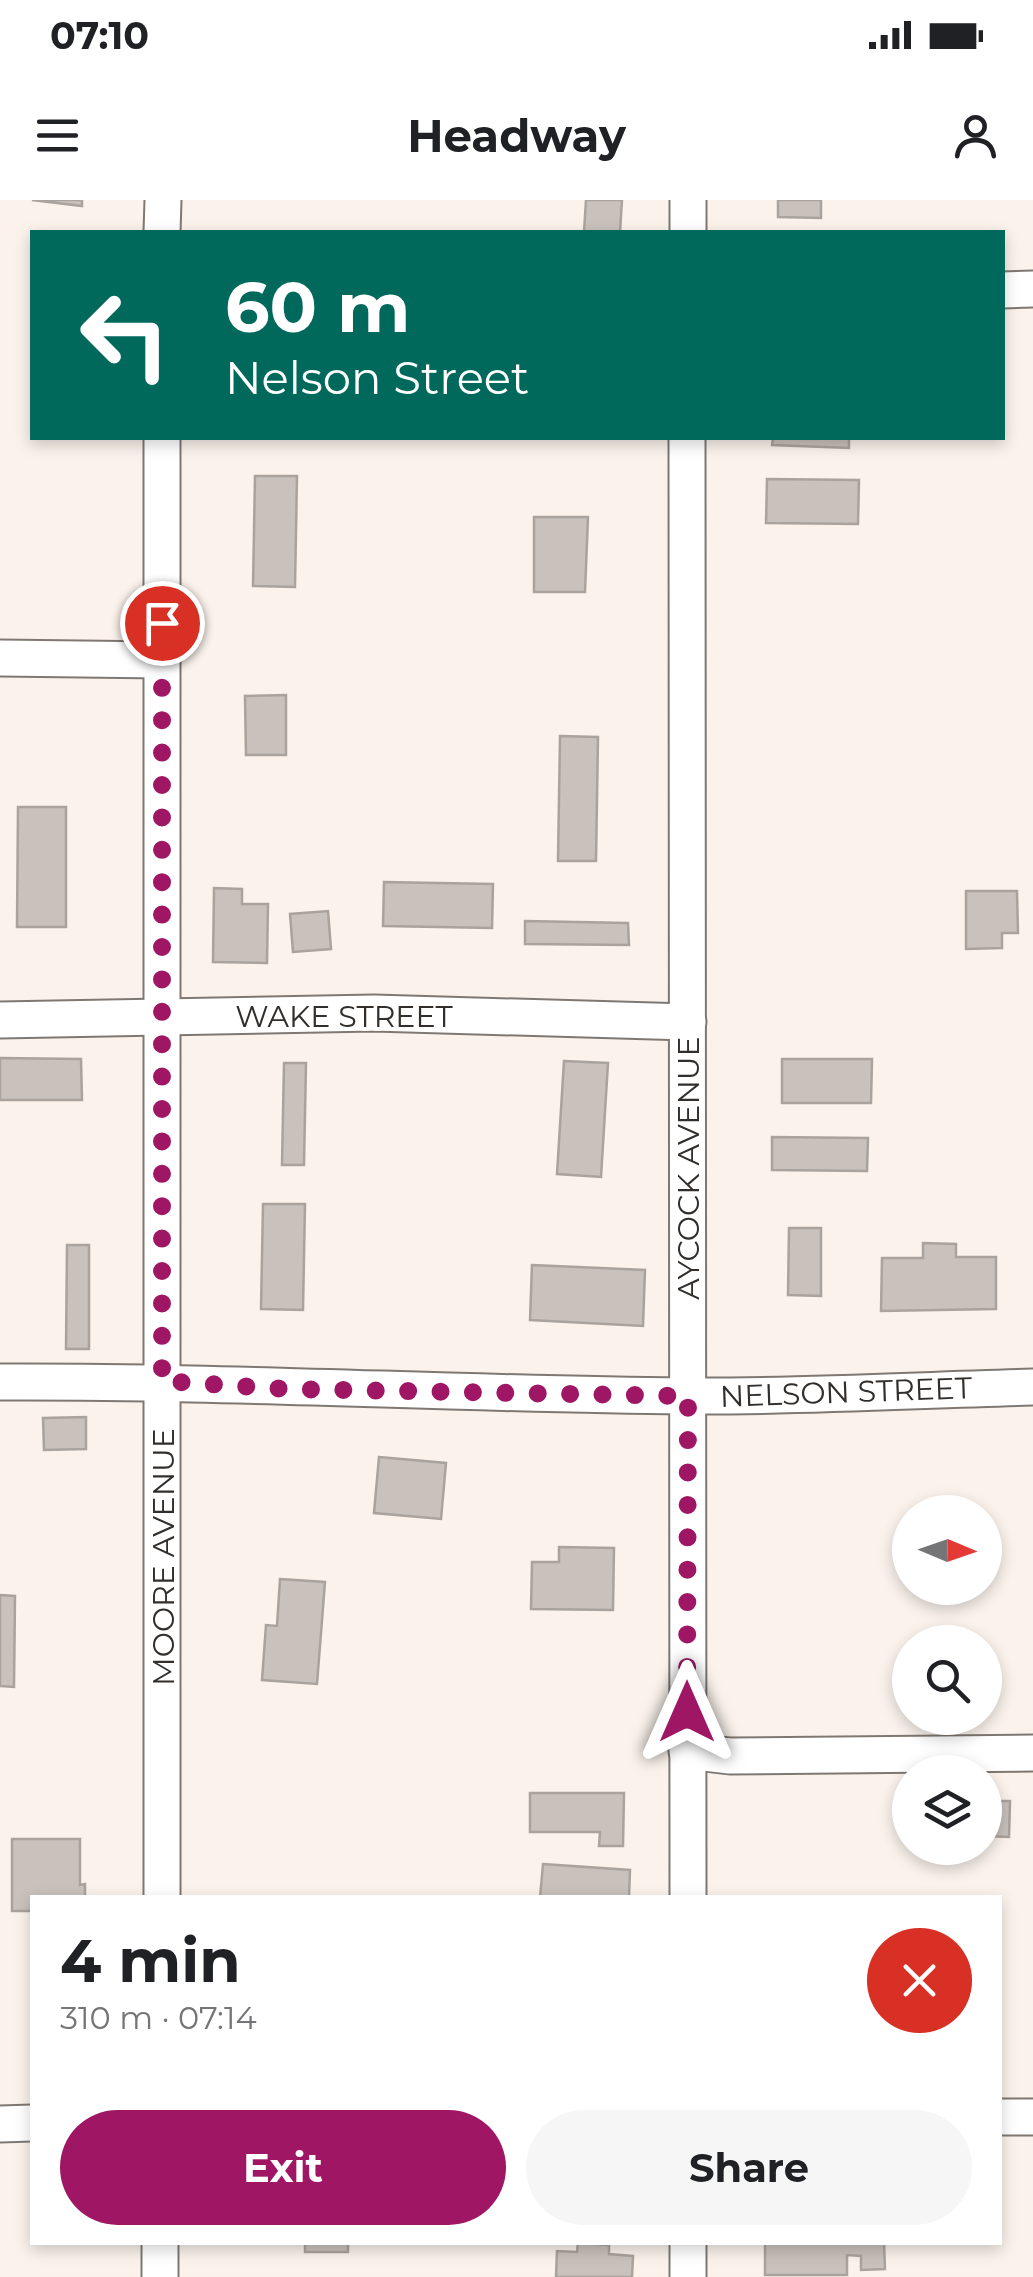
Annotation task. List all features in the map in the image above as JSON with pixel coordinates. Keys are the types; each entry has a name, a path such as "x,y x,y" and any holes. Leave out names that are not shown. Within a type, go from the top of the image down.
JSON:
{"street":[{"path":"162,200 162,230"},
{"path":"688,200 688,230"},
{"path":"1005,290 1033,290"},
{"name":"MOORE AVENUE","path":"162,440 162,1895"},
{"name":"AYCOCK AVENUE","path":"688,440 688,1895"},
{"path":"0,658 162,660"},
{"name":"WAKE STREET","path":"0,1020 374,1013 688,1022"},
{"name":"NELSON STREET","path":"0,1382 162,1381 287,1389 688,1396 1033,1387"},
{"path":"687,1751 730,1756 1033,1754"},
{"path":"1002,2117 1033,2117"},
{"path":"0,2124 30,2124"},
{"path":"160,2245 160,2277"},
{"path":"688,2245 688,2277"}],"building":[{"path":"32,200 82,200 82,206"},
{"path":"586,200 622,200 620,230 584,230"},
{"path":"778,200 821,200 821,218 778,217"},
{"path":"773,440 849,440 849,448 772,445"},
{"path":"255,476 297,476 295,587 253,586"},
{"path":"767,479 859,480 858,524 766,523"},
{"path":"534,517 588,517 585,592 534,592"},
{"path":"286,695 286,755 246,755 245,696"},
{"path":"560,736 598,737 596,861 558,861"},
{"path":"18,807 66,807 66,927 17,927"},
{"path":"384,882 493,884 492,928 383,926"},
{"path":"214,888 242,889 242,904 268,904 267,963 213,962"},
{"path":"966,891 1017,891 1018,933 1002,933 1002,948 966,949"},
{"path":"328,911 331,949 293,952 290,914"},
{"path":"525,921 628,923 629,945 525,944"},
{"path":"0,1058 81,1059 82,1100 0,1100"},
{"path":"782,1059 872,1059 871,1103 782,1103"},
{"path":"564,1061 608,1063 601,1177 557,1174"},
{"path":"284,1063 306,1063 304,1165 282,1165"},
{"path":"772,1137 868,1138 867,1171 772,1170"},
{"path":"263,1204 305,1204 303,1310 261,1309"},
{"path":"789,1228 821,1228 821,1296 788,1295"},
{"path":"923,1243 956,1244 956,1257 996,1257 996,1309 881,1311 882,1258 923,1258"},
{"path":"67,1245 89,1245 89,1349 66,1349"},
{"path":"532,1265 645,1270 643,1326 530,1320"},
{"path":"86,1417 86,1449 44,1450 43,1418"},
{"path":"379,1457 446,1463 441,1519 374,1513"},
{"path":"559,1547 614,1548 613,1610 531,1609 532,1562 559,1562"},
{"path":"280,1579 325,1582 317,1684 262,1680 266,1625 277,1626"},
{"path":"0,1595 15,1596 14,1687 0,1686"},
{"path":"530,1793 624,1793 623,1846 599,1846 600,1832 530,1832"},
{"path":"1002,1801 1010,1801 1009,1837 1002,1837"},
{"path":"12,1839 80,1839 80,1885 85,1884 85,1895 30,1895 30,1911 12,1911"},
{"path":"543,1864 630,1870 629,1895 540,1895"},
{"path":"305,2245 348,2245 348,2252 305,2252"},
{"path":"578,2245 609,2245 609,2254 633,2256 632,2277 556,2277 557,2251 577,2252"},
{"path":"765,2245 884,2245 885,2269 861,2270 861,2256 847,2255 847,2275 765,2275"}],"route":[{"path":"162,623 162,1381 287,1389 688,1396 687,1712"}]}
